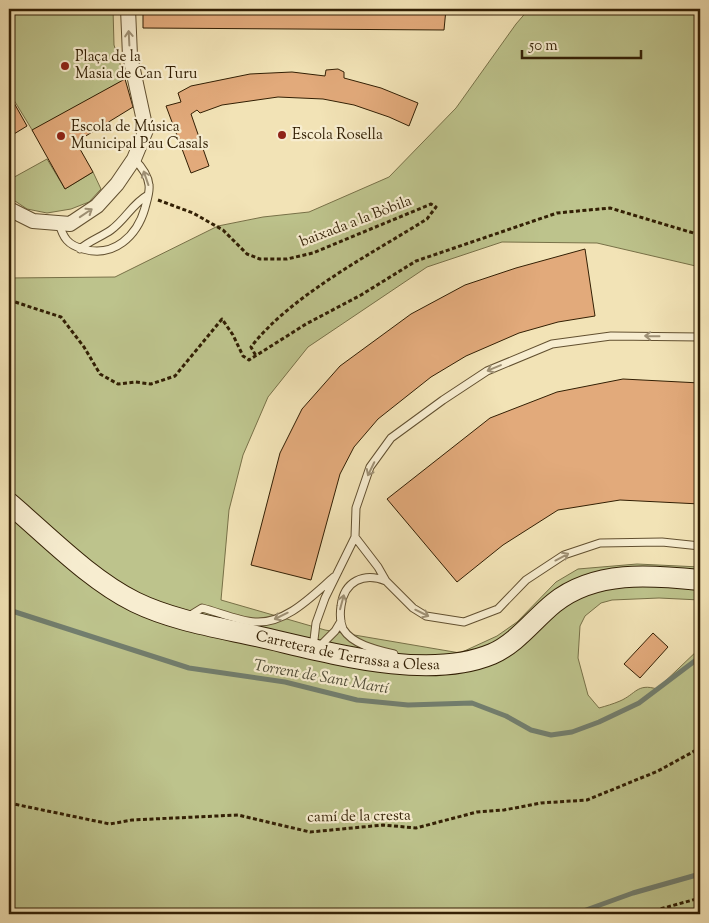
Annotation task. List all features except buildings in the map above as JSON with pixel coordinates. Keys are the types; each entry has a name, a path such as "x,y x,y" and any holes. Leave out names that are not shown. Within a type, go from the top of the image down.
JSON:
{"street":[{"path":"9,209 33,220 70,224 97,206 117,184 134,158 146,130 130,56 128,9"},
{"name":"Carretera de Terrassa a Olesa","path":"9,503 91,574 116,591 157,612 372,661 443,664 469,661 492,654 512,642 566,594 599,580 636,577 700,580"}],"lane":[{"path":"59,223 66,241 80,249 93,252 106,251 127,240 141,218 148,196 149,184 144,170 134,158"},
{"path":"80,249 112,230 126,218 138,201 148,196"},
{"path":"315,649 316,623 334,577 355,537 356,508 370,467 391,438 487,371 552,344 611,336 700,337"},
{"path":"355,537 378,567 386,581 413,608 426,616 464,622 498,609 526,580 564,555 600,543 662,542 700,546"},
{"path":"184,619 202,608 254,622 271,621 298,608 334,577"},
{"path":"386,581 376,577 365,577 354,582 345,592 341,601 340,613 343,629 352,637 370,647 400,656 443,664"},
{"path":"315,649 335,632 341,621"}],"path":[{"name":"baixada a la Bòbila","path":"148,196 193,213 223,230 247,254 260,259 287,259 314,253 431,204 436,207 427,219 332,279 286,312 262,332 251,347 256,356"},
{"path":"9,300 61,317 84,347 100,374 118,384 135,382 151,384 175,376 222,320 233,335 243,356 249,360 306,324 361,295 416,261 557,213 610,208 700,235"},
{"name":"camí de la cresta","path":"9,803 110,824 132,820 238,815 310,832 382,825 416,828 477,812 504,810 541,803 586,800 658,771 700,748"},
{"path":"642,914 698,899 697,858 700,857"}],"green space":[{"name":"Plaça de la Masia de Can Turu","path":"9,9 113,9 114,45 125,79 34,133 9,92"},
{"path":"529,9 700,9 700,267 597,243 502,242 427,267 308,347 268,397 243,455 229,510 221,600 325,630 460,653 497,636 517,622 556,582 578,569 637,564 700,567 700,600 659,598 612,600 601,603 585,616 580,626 578,658 588,695 599,708 620,701 641,688 657,689 700,648 700,914 9,914 9,278 115,277 218,226 263,217 309,212 389,177 456,108 516,24"},
{"path":"47,159 65,189 93,172 101,189 89,202 71,209 47,213 27,209 9,197 9,180"}],"waterway":[{"name":"Torrent de Sant Martí","path":"9,610 189,668 285,682 357,700 408,705 472,703 506,716 531,730 551,735 572,732 599,722 639,703 700,657"},
{"path":"575,914 633,893 700,874"}],"place":[{"name":"Plaça de la Masia de Can Turu","path":"65,66"},
{"name":"Escola Rosella","path":"282,135"},
{"name":"Escola de Música Municipal Pau Casals","path":"61,136"}]}
